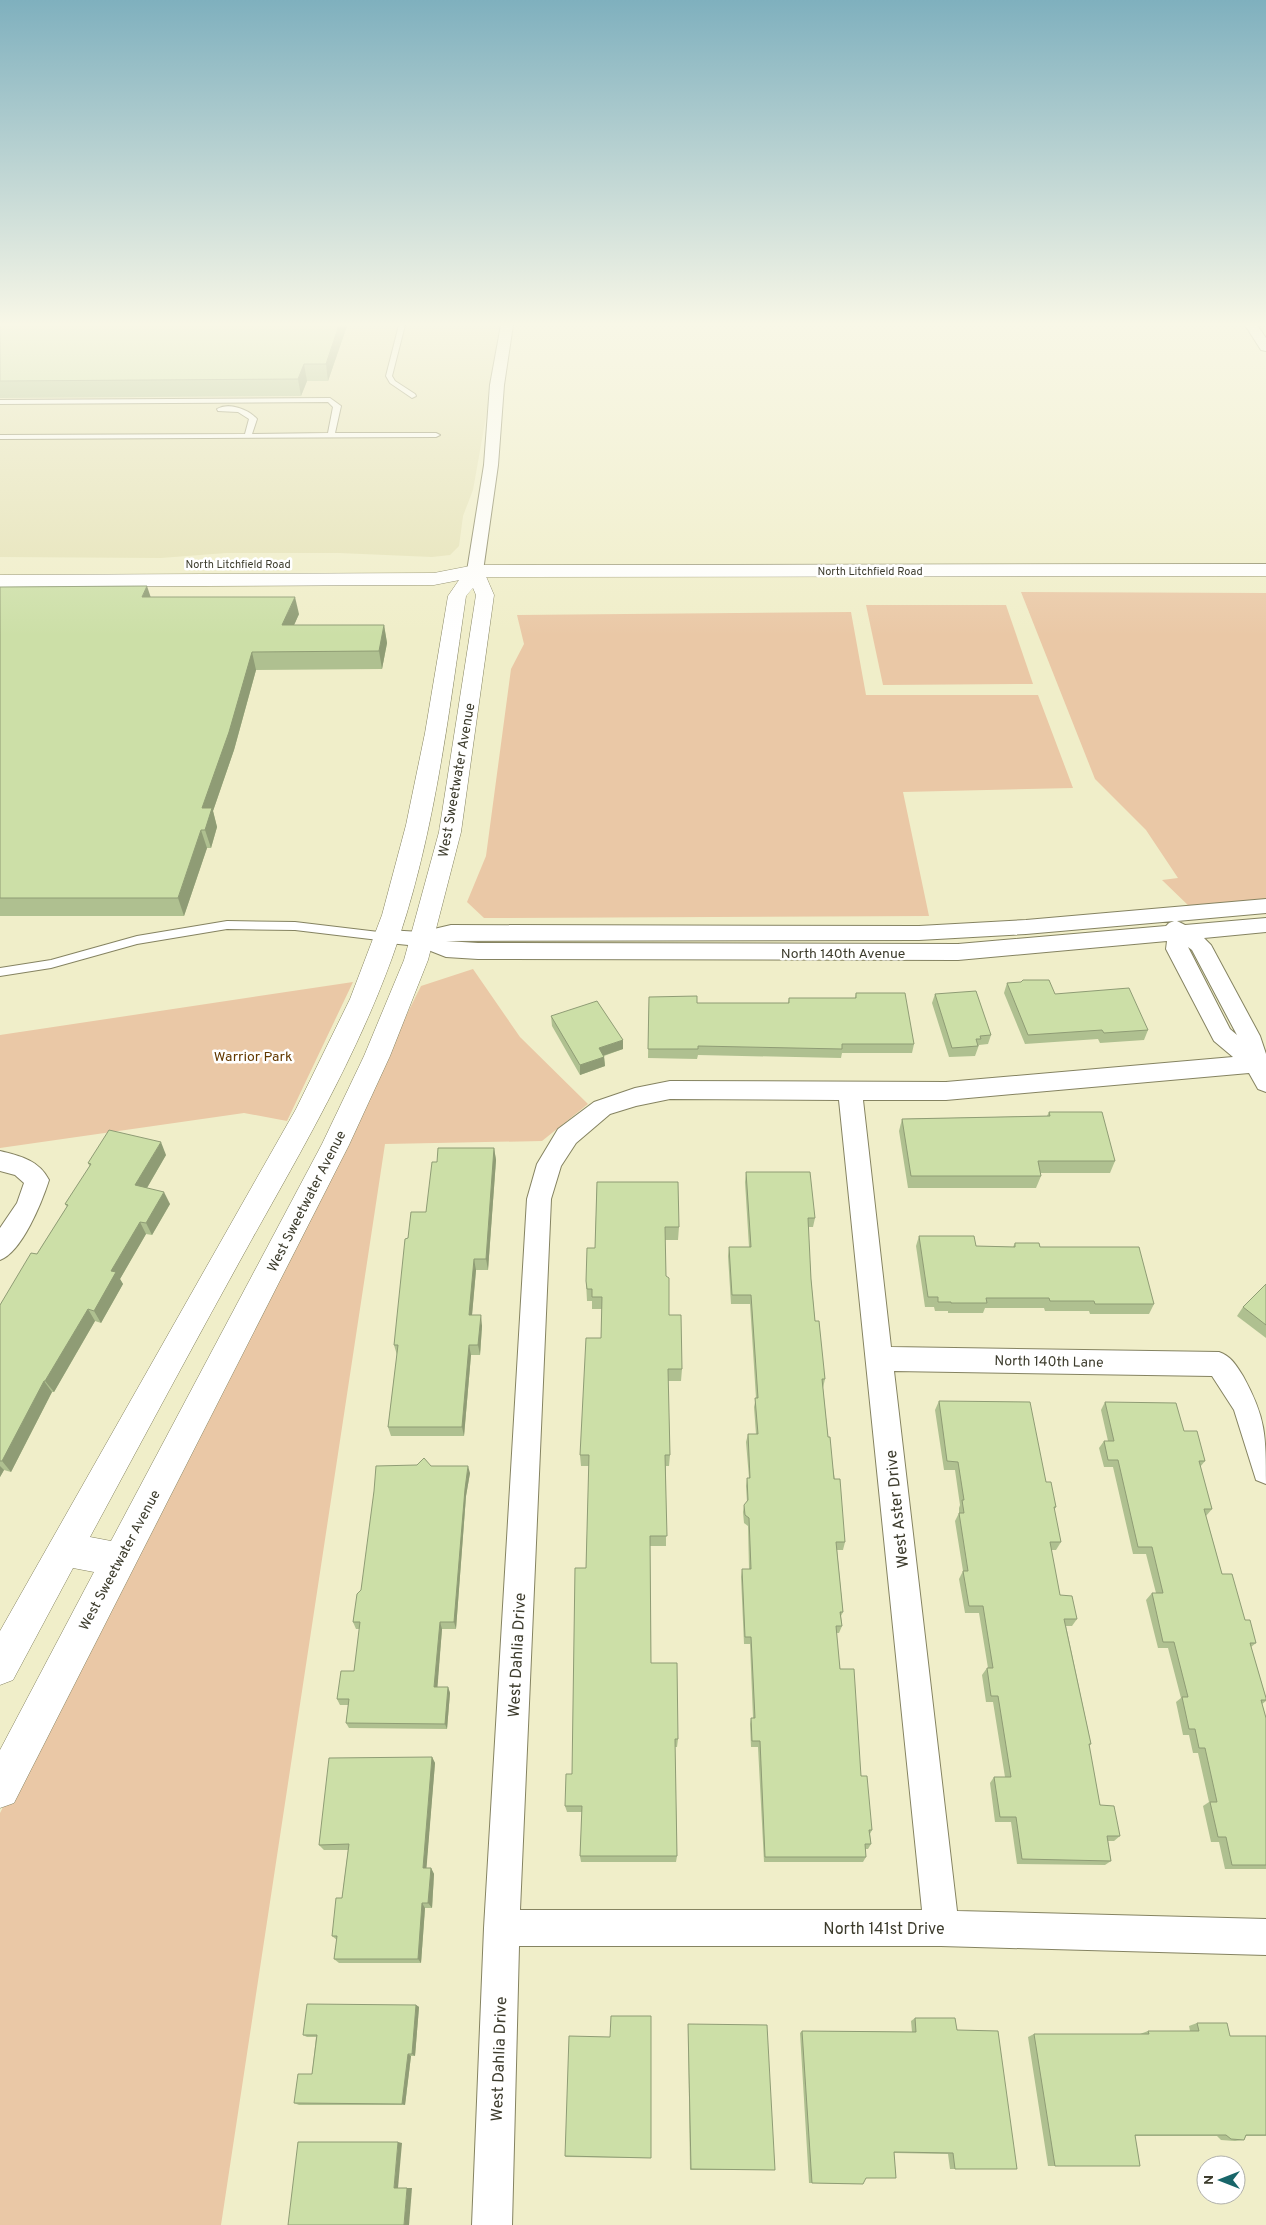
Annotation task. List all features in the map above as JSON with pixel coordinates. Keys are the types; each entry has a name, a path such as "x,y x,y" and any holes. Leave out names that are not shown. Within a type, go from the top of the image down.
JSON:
{"street":[{"path":"0,1667 314,1099 362,1000 387,937 422,805 457,596 475,571 492,465 494,429"},
{"name":"North Litchfield Road","path":"0,564 438,563 475,571"},
{"name":"North Litchfield Road","path":"0,580 434,579 475,571 1266,570"},
{"name":"West Sweetwater Avenue","path":"0,1789 356,1101 405,991 450,832 463,755 485,595 475,571"},
{"name":"North 140th Avenue","path":"387,937 421,939 446,949 478,951 915,953 989,950 1174,923 1266,906"},
{"path":"1174,923 1177,949 1222,1035 1262,1070"},
{"name":"North 140th Avenue","path":"1174,923 1266,925"},
{"path":"850,1090 946,1091 1262,1070"},
{"name":"West Dahlia Drive","path":"492,2225 502,1928 539,1199 549,1164 566,1136 602,1108 635,1097 670,1090 850,1090"},
{"name":"West Aster Drive","path":"850,1090 941,1928"},
{"path":"0,1161 23,1167 37,1180 28,1207 0,1249"},
{"name":"North 140th Lane","path":"880,1359 1219,1364 1247,1405 1266,1470"},
{"path":"65,1550 119,1560"},
{"name":"North 141st Drive","path":"502,1928 941,1928 1266,1937"}],"lane":[{"path":"248,435 250,429"},
{"path":"331,435 332,429"},
{"path":"0,437 436,435"},
{"path":"0,972 51,964 137,940 228,925 295,926 387,937"}],"shaded area":[{"path":"0,429 484,429 473,490 463,516 459,546 450,555 432,557 339,553 226,553 161,558 0,557"}],"green space":[{"path":"1021,592 1266,593 1266,902 1191,908 1162,880 1178,878 1146,830 1095,779"},
{"path":"866,605 1006,605 1033,684 883,685"},
{"path":"851,612 866,695 1038,695 1073,788 903,792 929,916 484,918 467,902 486,856 511,669 524,644 517,615"},
{"path":"473,969 520,1037 588,1104 542,1141 385,1144 221,2225 0,2225 0,1813 233,1362 421,986"},
{"name":"Warrior Park","path":"353,982 287,1121 244,1113 0,1148 0,1035"}],"building":[{"path":"147,586 142,597 295,597 282,625 384,625 379,651 252,652 229,732 202,808 212,808 205,830 201,830 178,898 0,898 0,587"},
{"path":"1023,980 1049,980 1055,994 1129,988 1148,1030 1104,1033 1102,1030 1028,1035 1007,983 1021,982"},
{"path":"976,991 991,1035 980,1036 981,1039 976,1039 978,1046 952,1048 935,994"},
{"path":"856,993 905,993 914,1044 842,1044 842,1049 698,1046 698,1049 648,1049 649,997 697,996 697,1003 789,1003 789,998 856,998"},
{"path":"597,1001 623,1040 599,1048 604,1057 580,1065 551,1016"},
{"path":"1049,1112 1102,1112 1115,1161 1038,1161 1041,1176 911,1176 902,1119 1050,1116"},
{"path":"109,1130 161,1142 135,1185 164,1192 146,1223 140,1222 111,1271 116,1272 94,1311 88,1309 44,1381 2,1461 0,1461 0,1305 31,1253 37,1254 68,1205 65,1204 91,1164 88,1163"},
{"path":"438,1148 494,1148 486,1259 474,1259 469,1315 481,1315 478,1345 469,1345 462,1427 388,1427 398,1345 394,1345 405,1239 408,1238 411,1212 426,1212 432,1162 437,1162"},
{"path":"746,1172 810,1172 815,1218 808,1218 811,1279 815,1321 819,1321 828,1437 830,1437 834,1479 840,1479 845,1542 836,1542 843,1612 840,1612 842,1626 836,1626 840,1669 854,1669 861,1776 867,1776 872,1830 869,1830 871,1844 865,1844 866,1857 765,1857 760,1741 752,1741 751,1718 755,1718 751,1637 745,1637 742,1569 751,1569 749,1518 745,1515 744,1505 748,1500 747,1478 750,1478 748,1434 758,1434 755,1398 758,1398 751,1295 732,1295 729,1247 751,1247"},
{"path":"597,1182 678,1182 679,1227 665,1227 666,1276 669,1278 669,1315 681,1315 682,1369 668,1369 670,1455 665,1455 667,1536 650,1536 651,1663 677,1663 678,1739 675,1739 677,1856 580,1856 582,1806 565,1806 566,1774 572,1774 575,1568 586,1568 589,1455 580,1455 586,1338 601,1338 602,1297 592,1297 592,1289 587,1289 586,1281 587,1248 595,1248"},
{"path":"919,1236 974,1236 976,1246 1015,1247 1015,1243 1039,1243 1040,1247 1139,1247 1154,1304 1095,1304 1094,1301 1050,1301 1049,1298 986,1298 987,1303 938,1302 938,1297 928,1297"},
{"path":"1266,1284 1266,1325 1243,1307"},
{"path":"939,1401 1030,1402 1046,1482 1051,1482 1056,1507 1054,1507 1061,1542 1050,1542 1060,1595 1072,1596 1077,1619 1064,1619 1091,1744 1089,1744 1100,1805 1114,1806 1120,1836 1107,1836 1111,1861 1022,1859 1016,1817 1000,1817 994,1777 1011,1777 998,1696 991,1696 987,1668 993,1668 983,1606 969,1606 963,1571 968,1571 959,1513 964,1513 962,1500 964,1500 958,1462 947,1461"},
{"path":"1105,1402 1176,1403 1184,1431 1197,1431 1205,1461 1199,1461 1212,1509 1204,1509 1222,1574 1232,1574 1245,1620 1250,1620 1256,1643 1250,1643 1266,1698 1266,1700 1261,1700 1266,1718 1266,1865 1232,1865 1226,1837 1218,1837 1210,1802 1217,1802 1205,1748 1199,1748 1195,1729 1189,1729 1182,1697 1188,1697 1174,1642 1163,1642 1152,1593 1163,1593 1152,1547 1138,1547 1118,1460 1108,1460 1104,1441 1114,1441"},
{"path":"424,1458 431,1466 468,1466 454,1622 440,1622 434,1687 448,1687 445,1724 346,1723 349,1699 337,1699 341,1671 354,1671 360,1622 353,1622 357,1594 361,1590 376,1466 417,1465"},
{"path":"432,1757 423,1868 431,1868 428,1903 422,1903 418,1959 334,1959 337,1936 332,1936 336,1898 342,1898 349,1844 319,1845 329,1758"},
{"path":"307,2004 416,2005 412,2054 408,2054 402,2104 294,2103 298,2074 312,2074 317,2035 303,2035"},
{"path":"611,2016 651,2016 651,2158 565,2156 569,2036 610,2037"},
{"path":"915,2018 955,2018 957,2030 998,2031 1017,2169 955,2169 953,2153 894,2152 896,2178 866,2178 863,2184 812,2183 802,2031 916,2032"},
{"path":"1197,2023 1227,2023 1230,2036 1266,2036 1266,2135 1246,2135 1244,2140 1231,2139 1226,2135 1135,2135 1140,2166 1055,2166 1034,2034 1149,2034 1148,2031 1199,2031"},
{"path":"688,2024 767,2025 775,2170 691,2169"},
{"path":"298,2142 398,2142 394,2188 407,2188 404,2225 288,2225"}]}
